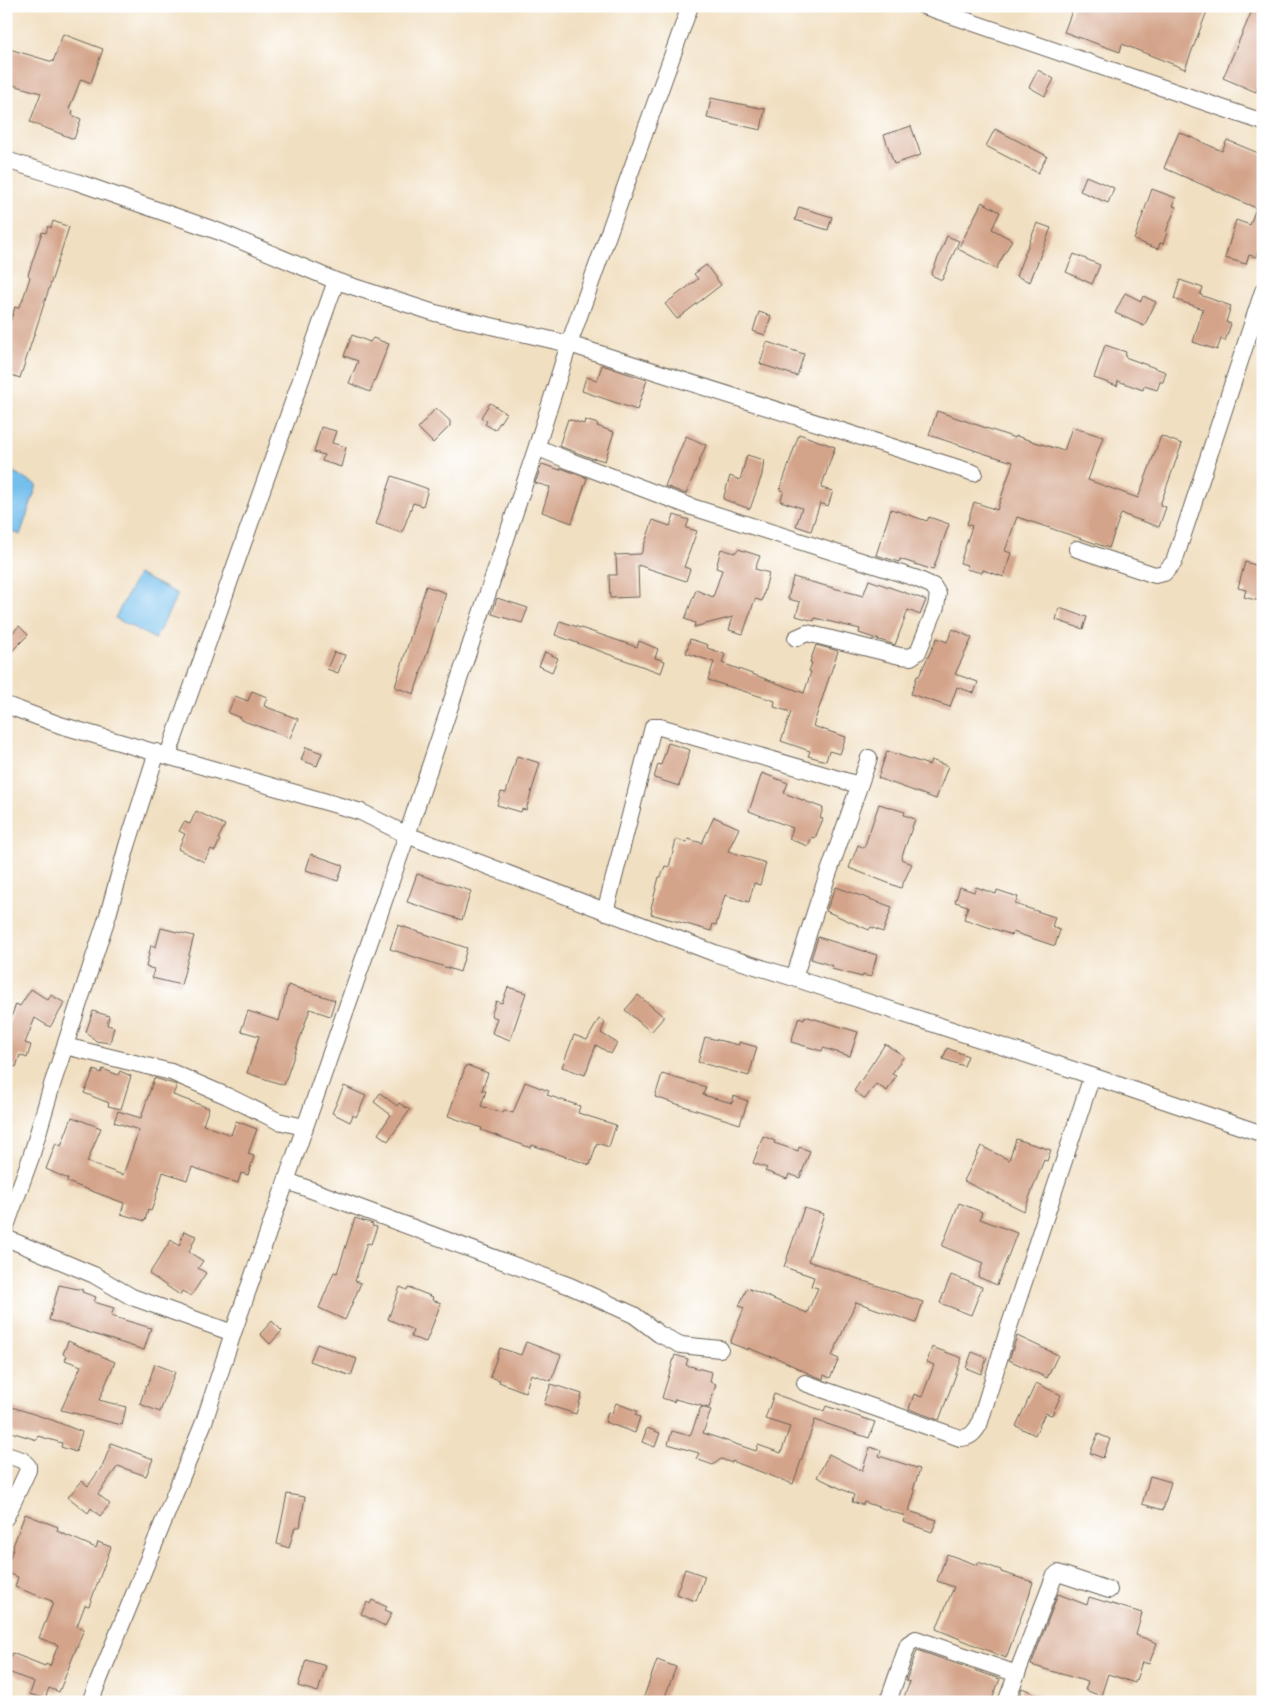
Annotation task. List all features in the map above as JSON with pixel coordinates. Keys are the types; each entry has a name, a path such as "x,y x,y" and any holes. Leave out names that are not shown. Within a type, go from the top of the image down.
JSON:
{"street":[{"path":"90,1702 204,1422 233,1332 407,835 536,449 569,344 690,6"},
{"path":"924,6 1263,122"},
{"path":"6,160 77,182 220,232 336,281 435,313 569,344 974,473"},
{"path":"6,1226 31,1157 108,915 127,846 163,754 336,281"},
{"path":"1077,549 1156,575 1164,573 1174,562 1263,291"},
{"path":"536,449 546,451 692,507 915,578 933,586 938,594 936,607 918,652 910,657 808,633 796,638"},
{"path":"6,705 60,725 361,812 407,835 717,954 1092,1076 1263,1134"},
{"path":"604,912 653,727 660,727 859,786"},
{"path":"794,978 869,758"},
{"path":"65,1046 171,1072 278,1121 304,1127"},
{"path":"805,1383 960,1438 967,1438 974,1433 979,1425 1007,1333 1092,1076"},
{"path":"287,1181 570,1286 634,1315 659,1334 681,1345 720,1349"},
{"path":"6,1238 85,1271 132,1297 233,1332"},
{"path":"6,1455 22,1460 28,1466 28,1470 6,1517"},
{"path":"1006,1702 1051,1583 1058,1574 1109,1590"},
{"path":"888,1702 908,1644 916,1639 1017,1674"}],"water":[{"path":"6,468 37,485 20,535 6,528"},
{"path":"138,574 178,594 155,639 115,618"}],"building":[{"path":"1074,6 1209,6 1185,69 1122,44 1120,52 1064,32"},
{"path":"1254,6 1263,6 1263,75 1256,92 1223,78"},
{"path":"63,34 103,49 91,83 81,79 69,109 73,111 72,115 81,119 74,139 30,122 41,93 6,83 6,48 53,62"},
{"path":"1038,70 1054,79 1045,96 1029,87"},
{"path":"711,98 765,109 761,130 707,118"},
{"path":"911,126 921,155 894,164 884,135"},
{"path":"995,129 1047,156 1038,173 986,146"},
{"path":"1179,132 1222,151 1227,140 1263,155 1263,235 1256,257 1249,255 1246,264 1225,258 1236,220 1250,225 1256,208 1164,168"},
{"path":"1086,176 1114,188 1108,203 1080,191"},
{"path":"1152,189 1176,198 1173,206 1176,207 1167,233 1163,244 1160,243 1158,249 1134,240"},
{"path":"982,202 1000,212 992,229 1012,240 996,269 958,249"},
{"path":"799,207 832,217 828,230 795,220"},
{"path":"53,221 69,227 20,378 6,373 6,334 15,307 18,308 22,302 30,277 28,275 42,232 46,233 48,226 51,228"},
{"path":"1037,223 1051,228 1030,282 1016,276"},
{"path":"947,236 959,241 942,280 931,275"},
{"path":"1074,254 1100,265 1092,284 1066,272"},
{"path":"706,265 721,285 677,319 665,304 698,279 694,274"},
{"path":"1180,280 1203,288 1200,295 1231,306 1226,322 1231,324 1225,341 1221,339 1217,350 1193,342 1203,309 1174,299"},
{"path":"1125,293 1141,301 1143,296 1156,302 1144,326 1115,313"},
{"path":"759,312 771,316 765,335 753,331"},
{"path":"352,335 370,342 373,338 389,344 370,392 349,383 358,361 344,356"},
{"path":"767,342 804,354 797,376 760,364"},
{"path":"1105,345 1126,352 1125,357 1166,372 1163,382 1160,382 1157,390 1144,386 1143,390 1118,381 1117,386 1094,378"},
{"path":"602,365 647,380 637,410 582,391 586,377 597,380"},
{"path":"490,403 506,413 495,430 485,424 487,421 481,417"},
{"path":"436,408 450,421 450,426 433,443 418,428"},
{"path":"937,411 1015,438 1016,436 1064,451 1072,427 1103,437 1088,480 1138,498 1161,436 1182,444 1160,505 1166,507 1159,527 1122,514 1109,548 1017,517 1005,551 1011,553 1004,577 983,570 982,573 966,569 967,565 960,563 972,526 967,524 974,502 997,510 1013,462 929,435"},
{"path":"568,419 584,424 585,420 614,432 605,461 594,459 559,446"},
{"path":"321,427 336,431 332,443 346,447 341,467 322,461 324,455 314,452"},
{"path":"799,434 835,447 821,488 833,491 828,506 820,503 811,531 796,526 802,508 780,501 784,491 780,490"},
{"path":"686,436 706,445 686,494 665,486"},
{"path":"747,455 764,460 762,475 750,509 723,499 730,476 740,480"},
{"path":"542,464 560,470 561,468 587,478 572,523 542,512 550,487 535,483"},
{"path":"392,476 428,489 423,506 413,503 402,533 376,524"},
{"path":"891,509 927,521 929,517 949,524 933,570 900,559 899,562 876,555"},
{"path":"674,515 689,520 686,528 697,531 684,567 690,569 686,581 638,565 639,597 610,598 609,575 617,575 616,557 614,555 641,554 653,520 670,526"},
{"path":"721,549 735,553 738,549 760,556 755,569 769,573 762,601 755,599 743,634 729,630 733,617 694,627 695,623 685,619 696,590 713,597 722,570 716,568"},
{"path":"1245,562 1263,567 1263,602 1244,597 1246,590 1238,588"},
{"path":"793,577 863,596 869,580 926,600 920,615 908,610 895,645 859,633 860,629 815,618 814,621 796,616 800,602 788,599"},
{"path":"426,586 446,593 414,694 395,687"},
{"path":"497,598 528,608 522,623 492,614"},
{"path":"1059,608 1087,617 1083,629 1056,620"},
{"path":"560,621 637,647 639,641 658,649 655,658 665,661 661,673 555,635"},
{"path":"19,626 28,635 6,657 6,640"},
{"path":"953,629 972,638 955,674 978,682 974,693 957,687 950,707 911,694 917,676 919,676 937,638 947,642"},
{"path":"690,639 708,645 707,648 725,654 722,663 804,693 811,672 809,671 812,663 810,662 816,645 838,651 813,726 846,737 840,754 829,751 826,761 808,756 810,751 781,741 791,712 774,707 775,701 708,680 714,662 686,653"},
{"path":"334,652 345,655 338,673 327,669"},
{"path":"545,652 558,658 552,672 539,666"},
{"path":"252,691 267,697 264,706 298,719 290,738 241,720 241,718 228,713 235,696 248,701"},
{"path":"668,743 690,750 679,786 654,778 658,764 661,765"},
{"path":"306,747 322,753 317,766 301,760"},
{"path":"887,751 929,765 931,760 948,766 936,799 878,778"},
{"path":"517,756 540,763 526,810 522,809 521,812 497,805 501,792 506,793"},
{"path":"762,773 788,783 784,793 823,808 820,818 823,819 815,838 812,837 808,846 789,839 793,828 749,811"},
{"path":"879,804 905,812 904,815 915,819 901,859 912,864 901,888 849,868 858,845 864,848"},
{"path":"196,811 225,825 218,839 220,840 215,851 211,849 204,862 178,849 185,834 179,831 184,822 190,824"},
{"path":"714,817 739,828 728,851 766,863 760,885 754,883 749,902 725,895 716,925 713,924 711,931 651,914 659,877 661,877 665,866 669,867 676,840 687,842 688,839 702,843"},
{"path":"311,854 343,865 338,881 306,870"},
{"path":"417,874 471,891 462,920 407,902"},
{"path":"836,887 892,907 883,932 871,927 869,930 826,911"},
{"path":"960,887 974,892 976,887 996,894 997,890 1018,897 1015,904 1055,917 1052,927 1060,930 1055,946 1013,932 1012,935 964,919 968,906 955,902"},
{"path":"398,925 467,948 460,972 390,949"},
{"path":"161,928 194,936 181,985 152,978 154,969 146,967 151,945 156,947"},
{"path":"818,937 877,955 871,977 863,975 862,977 832,969 833,966 811,959"},
{"path":"288,985 335,1000 330,1016 310,1009 284,1085 247,1073 259,1036 241,1031 248,1011 279,1021"},
{"path":"508,987 526,993 510,1040 492,1033 497,1018 491,1016 496,1001 502,1003"},
{"path":"31,989 48,1000 51,995 65,1003 50,1027 35,1018 25,1043 31,1045 27,1058 20,1055 16,1067 6,1063 6,1031 16,1004 20,1006"},
{"path":"638,995 664,1017 651,1032 625,1010"},
{"path":"93,1011 109,1016 107,1025 114,1027 110,1043 96,1041 86,1032"},
{"path":"805,1016 858,1032 850,1056 823,1048 822,1051 791,1042 799,1017 804,1019"},
{"path":"599,1019 605,1022 601,1033 617,1043 611,1054 596,1045 585,1075 562,1067 574,1035 587,1040"},
{"path":"705,1037 739,1045 739,1042 757,1047 749,1076 698,1062"},
{"path":"885,1044 904,1056 892,1074 896,1076 887,1091 876,1084 865,1099 854,1091"},
{"path":"947,1048 968,1056 964,1066 943,1059"},
{"path":"466,1065 488,1073 482,1090 486,1091 481,1106 503,1113 504,1110 513,1113 525,1082 549,1091 547,1095 580,1106 578,1113 616,1125 609,1147 597,1143 590,1165 532,1145 531,1148 448,1116"},
{"path":"103,1069 118,1075 120,1071 131,1076 121,1109 108,1106 109,1103 84,1093 94,1070 101,1073"},
{"path":"662,1074 706,1087 703,1095 732,1103 734,1096 748,1101 740,1124 655,1097"},
{"path":"154,1078 177,1085 173,1095 209,1108 203,1125 231,1135 236,1121 257,1129 248,1154 254,1156 248,1175 241,1173 238,1183 192,1167 187,1180 163,1172 154,1203 151,1211 148,1210 145,1221 121,1214 124,1203 67,1182 68,1179 46,1169 56,1143 61,1146 72,1117 101,1128 87,1162 123,1175 139,1130 114,1122 118,1111 141,1118"},
{"path":"344,1086 366,1096 356,1117 353,1115 350,1122 332,1113"},
{"path":"380,1093 397,1106 399,1103 410,1110 388,1141 378,1134 391,1115 374,1102"},
{"path":"763,1136 775,1141 774,1143 798,1151 799,1147 810,1151 800,1178 789,1174 787,1179 765,1171 767,1168 753,1163"},
{"path":"1016,1139 1051,1150 1047,1161 1044,1160 1024,1211 964,1181 981,1146 1009,1160"},
{"path":"959,1203 982,1212 980,1219 1017,1233 997,1285 978,1277 983,1263 942,1246"},
{"path":"804,1208 824,1214 808,1261 923,1302 916,1323 856,1302 832,1356 839,1359 830,1378 824,1375 823,1379 775,1357 730,1343 744,1308 739,1306 747,1288 807,1313 818,1288 811,1286 814,1277 784,1267"},
{"path":"355,1218 377,1227 371,1244 367,1243 355,1281 361,1283 345,1320 319,1308 334,1272 337,1273"},
{"path":"184,1231 196,1236 189,1252 203,1261 198,1268 206,1273 191,1296 182,1291 180,1295 149,1274 171,1240 179,1246"},
{"path":"951,1275 982,1287 971,1315 940,1303"},
{"path":"59,1285 83,1290 82,1292 96,1297 94,1302 114,1308 111,1316 151,1328 144,1350 49,1320"},
{"path":"400,1287 407,1290 408,1287 433,1297 432,1300 441,1303 426,1342 411,1337 413,1330 388,1319"},
{"path":"272,1321 282,1331 270,1344 260,1334"},
{"path":"1017,1336 1058,1355 1047,1378 1009,1360"},
{"path":"68,1341 115,1362 99,1400 126,1407 122,1425 61,1410 81,1366 65,1360 67,1356 63,1354"},
{"path":"526,1342 561,1355 551,1381 531,1374 525,1392 490,1377 500,1348 521,1355"},
{"path":"317,1344 357,1359 351,1376 310,1361"},
{"path":"932,1347 962,1358 939,1420 909,1409 914,1394 922,1397 934,1365 927,1362"},
{"path":"972,1352 987,1358 981,1374 966,1368"},
{"path":"675,1355 688,1359 686,1365 712,1372 710,1382 716,1384 709,1408 675,1399 674,1402 662,1398"},
{"path":"155,1364 175,1372 160,1412 140,1404"},
{"path":"1036,1383 1061,1395 1052,1415 1045,1413 1035,1435 1016,1426"},
{"path":"551,1384 582,1394 576,1414 544,1404"},
{"path":"774,1394 824,1411 826,1406 875,1422 869,1438 815,1420 793,1484 732,1461 732,1463 721,1459 713,1465 696,1459 699,1453 668,1444 672,1431 690,1436 701,1407 711,1410 703,1433 756,1451 758,1445 781,1453 790,1427 765,1419"},
{"path":"616,1403 637,1411 635,1415 640,1417 635,1433 605,1422 608,1412 612,1413"},
{"path":"6,1405 82,1432 76,1452 61,1447 62,1443 38,1436 37,1440 11,1432 12,1429 6,1427"},
{"path":"647,1428 660,1433 655,1447 642,1442"},
{"path":"1098,1434 1110,1439 1103,1458 1090,1453"},
{"path":"111,1443 153,1459 146,1476 118,1466 98,1494 110,1504 100,1516 91,1508 88,1513 68,1497 82,1481 88,1486 103,1465"},
{"path":"870,1447 881,1451 879,1456 920,1469 909,1511 937,1520 932,1532 903,1522 905,1516 864,1502 863,1505 852,1502 854,1495 817,1477 829,1454 862,1471"},
{"path":"1150,1476 1171,1482 1163,1510 1142,1504"},
{"path":"287,1494 305,1497 300,1527 295,1527 289,1548 277,1544"},
{"path":"25,1514 58,1527 57,1531 96,1548 98,1542 111,1547 89,1606 85,1605 77,1626 84,1629 59,1692 49,1688 45,1699 30,1694 34,1682 6,1671 12,1653 45,1666 46,1664 50,1666 58,1645 39,1638 53,1603 52,1601 15,1587 18,1577 6,1572"},
{"path":"947,1554 977,1565 978,1562 1001,1570 1001,1572 1033,1582 1025,1609 1006,1658 936,1629 954,1587 937,1581"},
{"path":"685,1569 705,1576 696,1601 676,1594"},
{"path":"1058,1594 1087,1605 1089,1597 1142,1613 1136,1635 1157,1643 1149,1664 1142,1662 1135,1683 1108,1674 1101,1696 1085,1690 1088,1682 1031,1665"},
{"path":"372,1600 387,1607 385,1610 392,1613 385,1626 361,1614 367,1602 370,1604"},
{"path":"917,1650 1000,1679 991,1702 902,1702 910,1682 906,1681"},
{"path":"306,1660 326,1666 318,1692 298,1686"},
{"path":"657,1660 676,1667 663,1702 642,1702"},
{"path":"1022,1688 1054,1702 1017,1702"}]}
